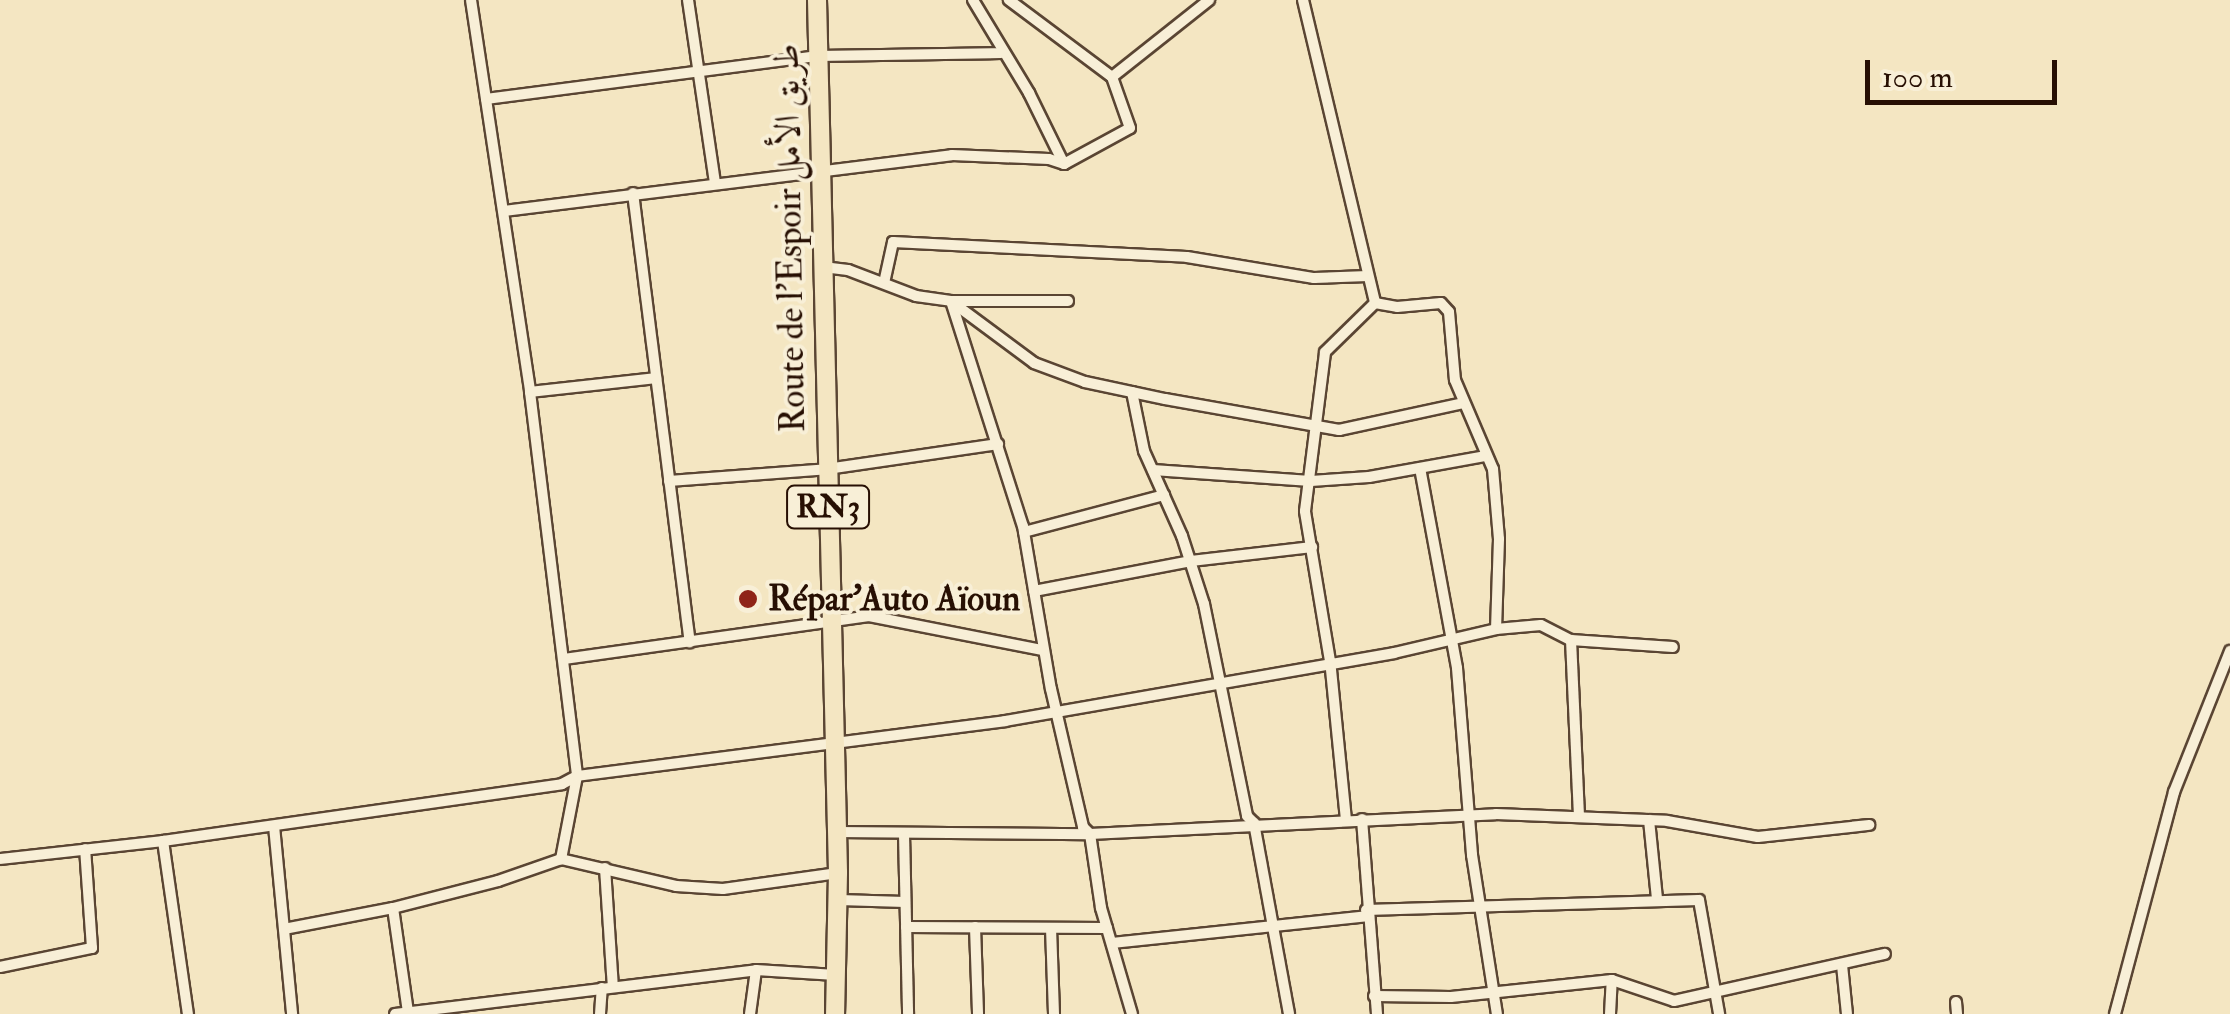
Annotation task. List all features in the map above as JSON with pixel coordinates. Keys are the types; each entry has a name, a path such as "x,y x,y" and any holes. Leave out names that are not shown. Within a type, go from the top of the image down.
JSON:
{"highway":[{"name":"Route de l’Espoir طريق الأمل","path":"817,0 838,872 836,1014"}],"street":[{"path":"472,0 530,392 577,776 561,859"},
{"path":"688,0 715,182"},
{"path":"973,0 1029,92 1064,164"},
{"path":"504,210 952,156 1049,159 1064,164 1130,128 1112,78 1009,0"},
{"path":"1112,78 1209,0"},
{"path":"1302,0 1314,30 1375,302"},
{"path":"486,99 818,56 1002,53"},
{"path":"633,194 690,642"},
{"path":"884,283 893,242 1188,257 1314,278 1368,276"},
{"path":"823,267 916,296 951,301 1068,301"},
{"path":"951,301 1034,363 1132,392 1339,430 1464,403"},
{"path":"951,301 1024,532 1056,712 1083,826 1090,834 1107,928 1132,1014"},
{"path":"1375,302 1396,307 1440,303 1449,312 1455,380 1493,468 1499,539 1496,628"},
{"path":"1346,820 1330,661 1305,511 1325,352 1375,302"},
{"path":"530,392 656,378"},
{"path":"1132,392 1153,470 1191,561 1204,604 1246,816 1254,823 1289,1014"},
{"path":"669,480 827,469 998,444"},
{"path":"1153,470 1311,480 1486,456"},
{"path":"1420,468 1440,561 1480,903 1497,1014"},
{"path":"1024,532 1164,494"},
{"path":"1034,592 1191,561 1312,547"},
{"path":"564,658 831,618 869,616 1043,650"},
{"path":"0,859 274,826 562,784 577,776 1056,712 1330,661 1394,653 1496,628 1541,625 1571,640 1673,647"},
{"path":"1571,640 1579,815"},
{"path":"2115,1014 2174,792 2230,650"},
{"path":"837,832 1090,834 1254,823 1579,815 1649,820 1758,837 1869,825"},
{"path":"1362,819 1377,1014"},
{"path":"1649,820 1657,900"},
{"path":"274,826 292,1014"},
{"path":"904,834 908,1014"},
{"path":"164,841 188,1014"},
{"path":"0,967 92,948 85,849"},
{"path":"284,928 393,908 498,881 561,859 676,886 723,889 838,872"},
{"path":"600,1014 608,988 605,868"},
{"path":"838,900 905,902"},
{"path":"1112,943 1480,903 1699,900 1720,1014"},
{"path":"393,908 408,1012"},
{"path":"906,927 1107,928"},
{"path":"975,927 978,1014"},
{"path":"1051,928 1054,1014"},
{"path":"1374,996 1495,993 1612,980 1674,1001 1885,954"},
{"path":"1842,966 1848,1014"},
{"path":"750,1014 756,970"},
{"path":"395,1014 445,1011 756,970 836,975"},
{"path":"1610,1014 1612,980"}],"place":[{"name":"Répar'Auto Aïoun","path":"748,599"}]}
